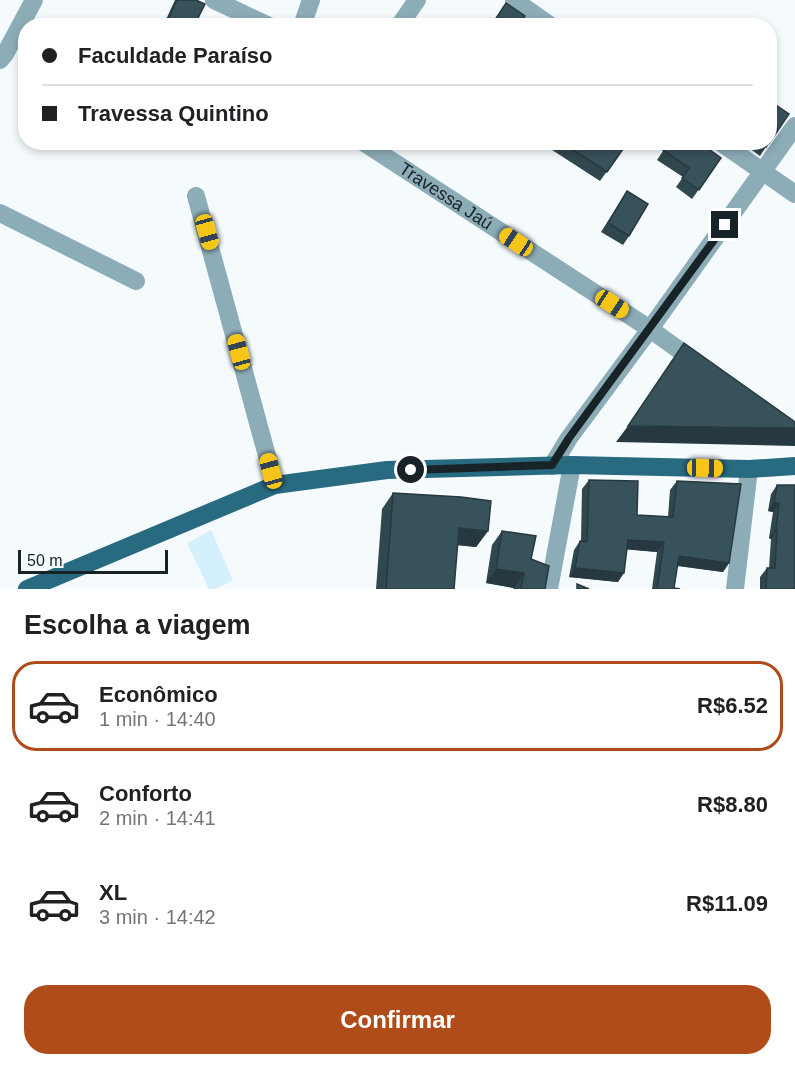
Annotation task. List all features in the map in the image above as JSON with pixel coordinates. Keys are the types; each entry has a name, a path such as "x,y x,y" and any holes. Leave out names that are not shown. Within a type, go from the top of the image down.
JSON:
{"main road":[{"path":"27,589 275,485 387,470 552,465 749,469 795,466"}],"street":[{"path":"24,18 34,0"},
{"path":"214,0 252,18"},
{"path":"305,18 311,0"},
{"path":"405,18 417,0"},
{"path":"514,0 540,18"},
{"path":"0,60 18,30"},
{"path":"552,465 569,438 795,126"},
{"name":"Travessa Jaú","path":"375,150 650,329 708,371"},
{"path":"731,150 795,194"},
{"path":"196,196 275,485"},
{"path":"0,213 136,281"},
{"path":"549,589 572,465"},
{"path":"735,589 749,469"}],"shaded area":[{"path":"211,530 233,580 215,589 209,589 187,543"}],"building":[{"path":"177,0 196,0 205,4 198,18 169,18"},
{"path":"506,3 525,16 524,18 496,18"},
{"path":"777,106 789,114 777,132"},
{"path":"573,150 622,150 607,172"},
{"path":"663,150 710,150 721,158 699,190 682,178 689,168"},
{"path":"627,191 648,204 629,236 608,223"},
{"path":"684,343 795,422 795,428 628,426"},
{"path":"589,480 638,481 637,515 673,517 677,481 741,484 729,563 679,556 674,588 680,589 657,589 664,542 628,540 624,573 575,568 580,541 587,542"},
{"path":"777,485 795,485 795,589 766,589 767,568 775,568 779,503 774,502"},
{"path":"393,493 491,501 488,531 459,528 454,589 386,589"},
{"path":"502,531 536,536 531,559 549,566 545,589 521,589 524,573 496,569"},
{"path":"577,584 589,589 577,589"}],"route":[{"path":"411,470 552,465 569,438 725,225"}]}
